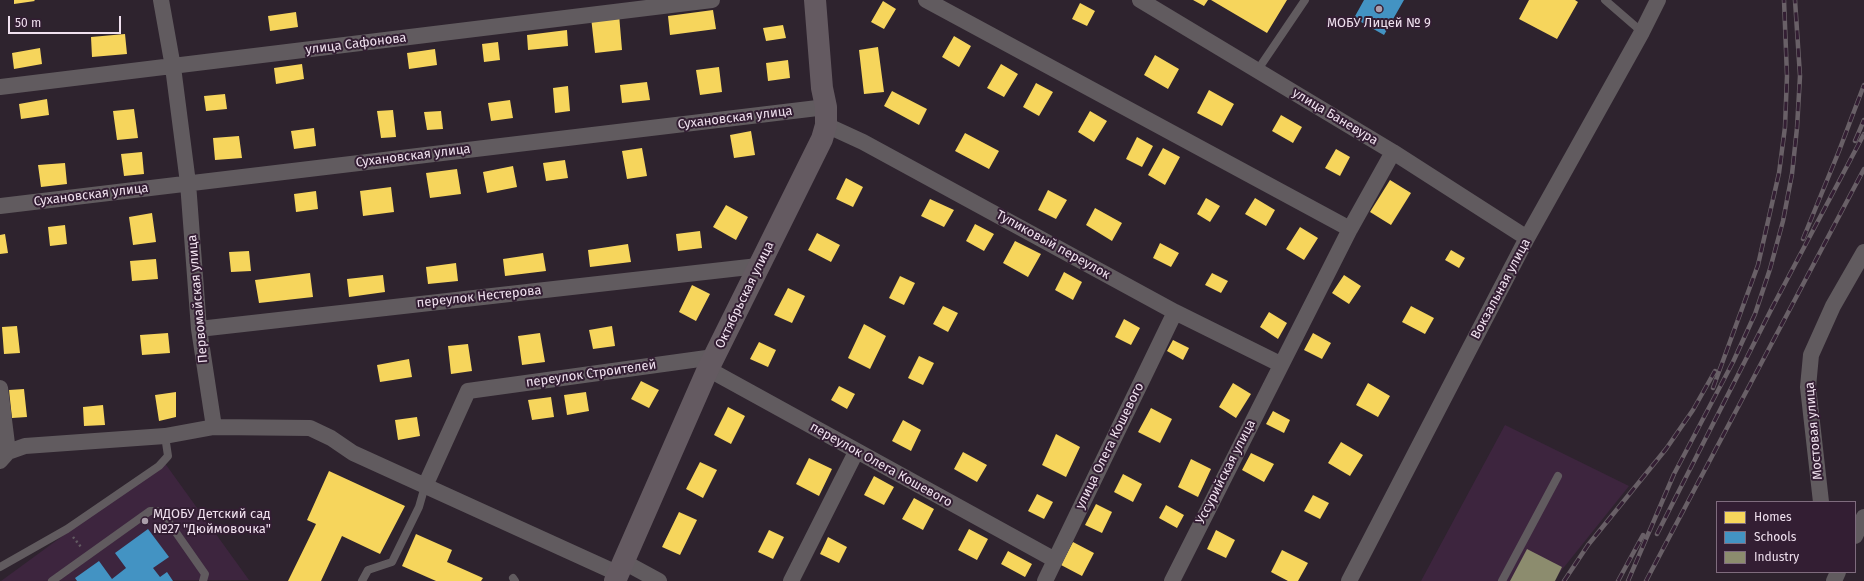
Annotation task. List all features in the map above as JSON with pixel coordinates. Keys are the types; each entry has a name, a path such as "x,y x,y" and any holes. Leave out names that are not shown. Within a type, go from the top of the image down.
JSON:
{"main road":[{"path":"815,0 822,88 826,116"},
{"name":"Октябрьская улица","path":"619,573 711,363 822,139 826,116"}],"street":[{"name":"Первомайская улица","path":"161,0 173,67 188,183 199,329 214,427"},
{"name":"улица Сафонова","path":"0,87 712,0"},
{"path":"926,0 1350,229"},
{"name":"улица Баневура","path":"1140,0 1393,152 1527,238"},
{"name":"Вокзальная улица","path":"1349,581 1527,238 1642,32 1658,0"},
{"name":"Сухановская улица","path":"0,206 188,183 826,116"},
{"name":"Тупиковый переулок","path":"826,116 863,142 1175,312 1280,364"},
{"name":"Уссурийская улица","path":"1172,581 1280,364 1350,229 1393,152"},
{"name":"Мостовая улица","path":"1821,501 1808,387 1811,355 1833,306 1864,252"},
{"name":"переулок Нестерова","path":"199,329 758,266"},
{"name":"улица Олега Кошевого","path":"1045,581 1175,312"},
{"name":"переулок Строителей","path":"425,486 468,391 711,363"},
{"name":"переулок Олега Кошевого","path":"711,363 856,452 1055,560"},
{"path":"0,388 4,457 25,446 165,436 214,427 310,428 331,438 353,454 619,573 659,581"},
{"path":"791,581 856,452"},
{"path":"1856,534 1864,517"}],"lane":[{"path":"1257,71 1305,0"},
{"path":"1605,0 1642,32"},
{"path":"0,567 67,529 164,462 168,456 165,436"},
{"path":"1502,581 1558,476"},
{"path":"362,581 368,570 392,562 418,507 425,486"},
{"path":"52,581 150,511 161,511 205,574 203,581"}],"path":[{"path":"67,529 87,556"}],"shaded area":[{"path":"1505,425 1629,486 1553,581 1421,581"},
{"name":"МДОБУ Детский сад №27 \"Дюймовочка\"","path":"164,462 249,580 1,581"}],"building: Homes":[{"path":"14,0 34,0 35,1 14,4"},
{"path":"1193,0 1208,0 1204,6"},
{"path":"1211,0 1287,0 1267,33"},
{"path":"1529,0 1575,0 1578,2 1557,39 1519,19"},
{"path":"883,1 896,9 884,29 871,22"},
{"path":"1080,3 1095,11 1087,26 1072,19"},
{"path":"713,10 716,29 670,35 668,16"},
{"path":"296,12 298,27 270,31 268,16"},
{"path":"619,14 622,50 595,53 591,17"},
{"path":"783,25 786,38 766,41 763,28"},
{"path":"567,30 568,46 528,50 527,35"},
{"path":"125,34 127,54 92,57 91,37"},
{"path":"954,36 971,46 959,67 942,57"},
{"path":"498,42 500,60 484,62 482,44"},
{"path":"878,47 884,92 864,94 859,50"},
{"path":"40,48 42,64 14,69 12,53"},
{"path":"435,49 437,65 409,69 407,53"},
{"path":"1155,55 1179,69 1168,89 1144,75"},
{"path":"788,60 790,78 768,81 766,63"},
{"path":"302,64 304,79 276,84 274,68"},
{"path":"1001,64 1018,74 1004,97 987,88"},
{"path":"719,67 722,92 700,95 696,70"},
{"path":"647,82 650,100 622,103 620,85"},
{"path":"1036,83 1053,92 1039,116 1023,107"},
{"path":"568,86 570,111 555,113 553,88"},
{"path":"1209,90 1234,104 1222,126 1197,113"},
{"path":"892,91 927,109 919,125 884,106"},
{"path":"225,94 227,109 206,111 204,96"},
{"path":"47,99 49,115 21,119 19,104"},
{"path":"510,100 513,118 491,121 488,103"},
{"path":"134,109 138,138 117,140 113,111"},
{"path":"393,110 396,137 381,138 377,111"},
{"path":"441,111 443,129 427,130 424,112"},
{"path":"1090,111 1107,121 1094,142 1078,132"},
{"path":"1281,115 1302,127 1293,143 1272,131"},
{"path":"314,128 316,146 294,149 291,131"},
{"path":"751,131 755,155 734,158 730,135"},
{"path":"965,133 999,151 989,169 955,151"},
{"path":"239,136 242,158 215,160 213,138"},
{"path":"1137,137 1153,146 1142,167 1126,159"},
{"path":"642,148 647,176 627,179 622,151"},
{"path":"1163,148 1180,157 1165,185 1148,175"},
{"path":"1336,149 1350,157 1340,176 1325,168"},
{"path":"142,152 144,174 124,176 121,154"},
{"path":"565,160 568,178 546,181 543,163"},
{"path":"65,163 67,184 41,187 38,165"},
{"path":"513,166 517,187 487,193 483,172"},
{"path":"457,169 461,194 430,198 426,173"},
{"path":"846,178 863,187 853,207 836,199"},
{"path":"1390,180 1411,193 1391,225 1370,212"},
{"path":"391,187 394,212 363,216 360,191"},
{"path":"1048,190 1067,200 1056,219 1038,210"},
{"path":"316,191 318,209 296,212 294,194"},
{"path":"1206,198 1220,206 1210,222 1197,214"},
{"path":"1255,198 1275,210 1266,226 1245,214"},
{"path":"930,199 954,210 944,227 921,216"},
{"path":"726,205 748,217 736,240 713,227"},
{"path":"1095,208 1122,223 1112,241 1086,225"},
{"path":"152,213 156,242 133,245 129,217"},
{"path":"975,224 994,234 984,251 966,241"},
{"path":"65,225 67,244 50,246 48,227"},
{"path":"1300,227 1318,238 1304,260 1286,249"},
{"path":"700,231 702,248 678,251 676,234"},
{"path":"817,233 840,245 831,262 808,250"},
{"path":"5,234 8,253 0,254 0,235"},
{"path":"1015,241 1041,254 1028,277 1003,263"},
{"path":"1160,243 1179,253 1171,267 1153,258"},
{"path":"628,244 631,262 590,267 588,250"},
{"path":"1451,250 1465,258 1459,268 1445,260"},
{"path":"249,251 251,271 231,272 229,252"},
{"path":"543,253 546,271 505,276 503,259"},
{"path":"156,259 158,279 132,281 130,261"},
{"path":"456,263 458,281 428,284 426,267"},
{"path":"1064,272 1082,282 1073,300 1055,290"},
{"path":"310,273 313,297 259,303 255,280"},
{"path":"1212,273 1228,281 1221,293 1205,285"},
{"path":"383,275 385,292 349,297 347,279"},
{"path":"1344,275 1361,286 1349,304 1332,293"},
{"path":"900,276 915,283 904,305 889,298"},
{"path":"692,285 710,294 696,321 679,312"},
{"path":"788,288 805,296 792,323 774,315"},
{"path":"943,306 958,313 948,332 933,324"},
{"path":"1411,306 1434,318 1425,334 1402,322"},
{"path":"1269,312 1287,323 1278,339 1260,327"},
{"path":"1124,319 1140,328 1131,345 1115,337"},
{"path":"864,324 886,336 870,369 848,358"},
{"path":"17,326 20,353 4,354 2,327"},
{"path":"612,326 615,346 593,349 589,330"},
{"path":"168,333 170,353 142,355 140,335"},
{"path":"540,333 545,362 522,365 518,336"},
{"path":"1313,333 1331,343 1322,359 1304,350"},
{"path":"1173,340 1189,348 1183,360 1167,351"},
{"path":"759,342 776,350 768,367 750,359"},
{"path":"468,344 472,371 451,374 448,346"},
{"path":"919,356 934,363 923,385 908,378"},
{"path":"409,359 412,377 380,382 377,365"},
{"path":"641,381 659,390 649,408 631,399"},
{"path":"1233,383 1251,394 1236,418 1219,407"},
{"path":"1368,383 1390,396 1378,417 1356,405"},
{"path":"839,386 855,394 847,409 831,400"},
{"path":"24,389 27,417 12,418 9,390"},
{"path":"176,392 176,417 159,421 155,395"},
{"path":"586,392 589,411 567,415 564,395"},
{"path":"551,397 554,417 532,420 528,400"},
{"path":"103,405 105,425 84,426 83,407"},
{"path":"728,407 745,416 731,444 714,435"},
{"path":"1151,408 1172,419 1160,443 1138,432"},
{"path":"1273,411 1290,420 1284,433 1266,424"},
{"path":"417,417 420,436 398,440 395,420"},
{"path":"903,420 921,430 911,451 892,441"},
{"path":"1056,434 1080,447 1066,477 1042,465"},
{"path":"1341,442 1363,455 1350,476 1328,463"},
{"path":"963,452 987,465 977,482 954,469"},
{"path":"1251,453 1274,464 1264,482 1242,470"},
{"path":"809,458 832,469 819,496 796,484"},
{"path":"1191,459 1211,469 1198,497 1178,487"},
{"path":"700,462 717,470 703,498 686,489"},
{"path":"329,471 405,506 380,554 342,536 321,581 288,581 316,524 307,520"},
{"path":"1123,474 1142,484 1133,502 1114,492"},
{"path":"874,476 894,487 884,505 864,495"},
{"path":"1037,494 1053,502 1044,519 1028,511"},
{"path":"1313,495 1329,503 1320,519 1304,511"},
{"path":"914,498 934,509 923,530 902,519"},
{"path":"1096,504 1112,512 1102,533 1085,525"},
{"path":"1166,505 1184,515 1177,528 1159,518"},
{"path":"679,512 697,520 680,555 662,547"},
{"path":"969,529 988,539 977,560 958,550"},
{"path":"769,530 784,537 773,559 758,552"},
{"path":"1216,530 1235,540 1226,558 1207,549"},
{"path":"416,534 452,550 447,562 483,578 481,581 436,581 402,566"},
{"path":"828,537 847,547 839,563 820,554"},
{"path":"1073,542 1094,553 1082,576 1061,565"},
{"path":"1282,550 1308,563 1298,581 1288,581 1271,572"},
{"path":"1008,551 1032,564 1025,577 1001,564"}],"building: Schools":[{"name":"МОБУ Лицей № 9","path":"1364,0 1404,0 1384,35 1354,18"},
{"path":"148,529 169,557 153,568 160,577 167,572 173,581 77,581 75,578 99,561 112,579 126,568 115,553"}],"building: Industry":[{"path":"1527,549 1562,567 1555,581 1510,581"}],"railway":[{"path":"1713,388 1758,265 1779,173 1785,127 1787,76 1784,0"},
{"path":"1628,581 1674,474 1733,362 1755,314 1770,269 1783,221 1792,174 1797,128 1800,76 1795,0"},
{"path":"1803,239 1864,85"},
{"path":"1855,141 1864,120"},
{"path":"1657,534 1773,306 1864,134"},
{"path":"1646,581 1864,169"},
{"path":"1564,581 1588,545 1666,449 1693,410 1715,371"},
{"path":"1618,581 1643,535"}],"place":[{"name":"МОБУ Лицей № 9","path":"1379,9"},
{"name":"МДОБУ Детский сад №27 \"Дюймовочка\"","path":"145,521"}]}
